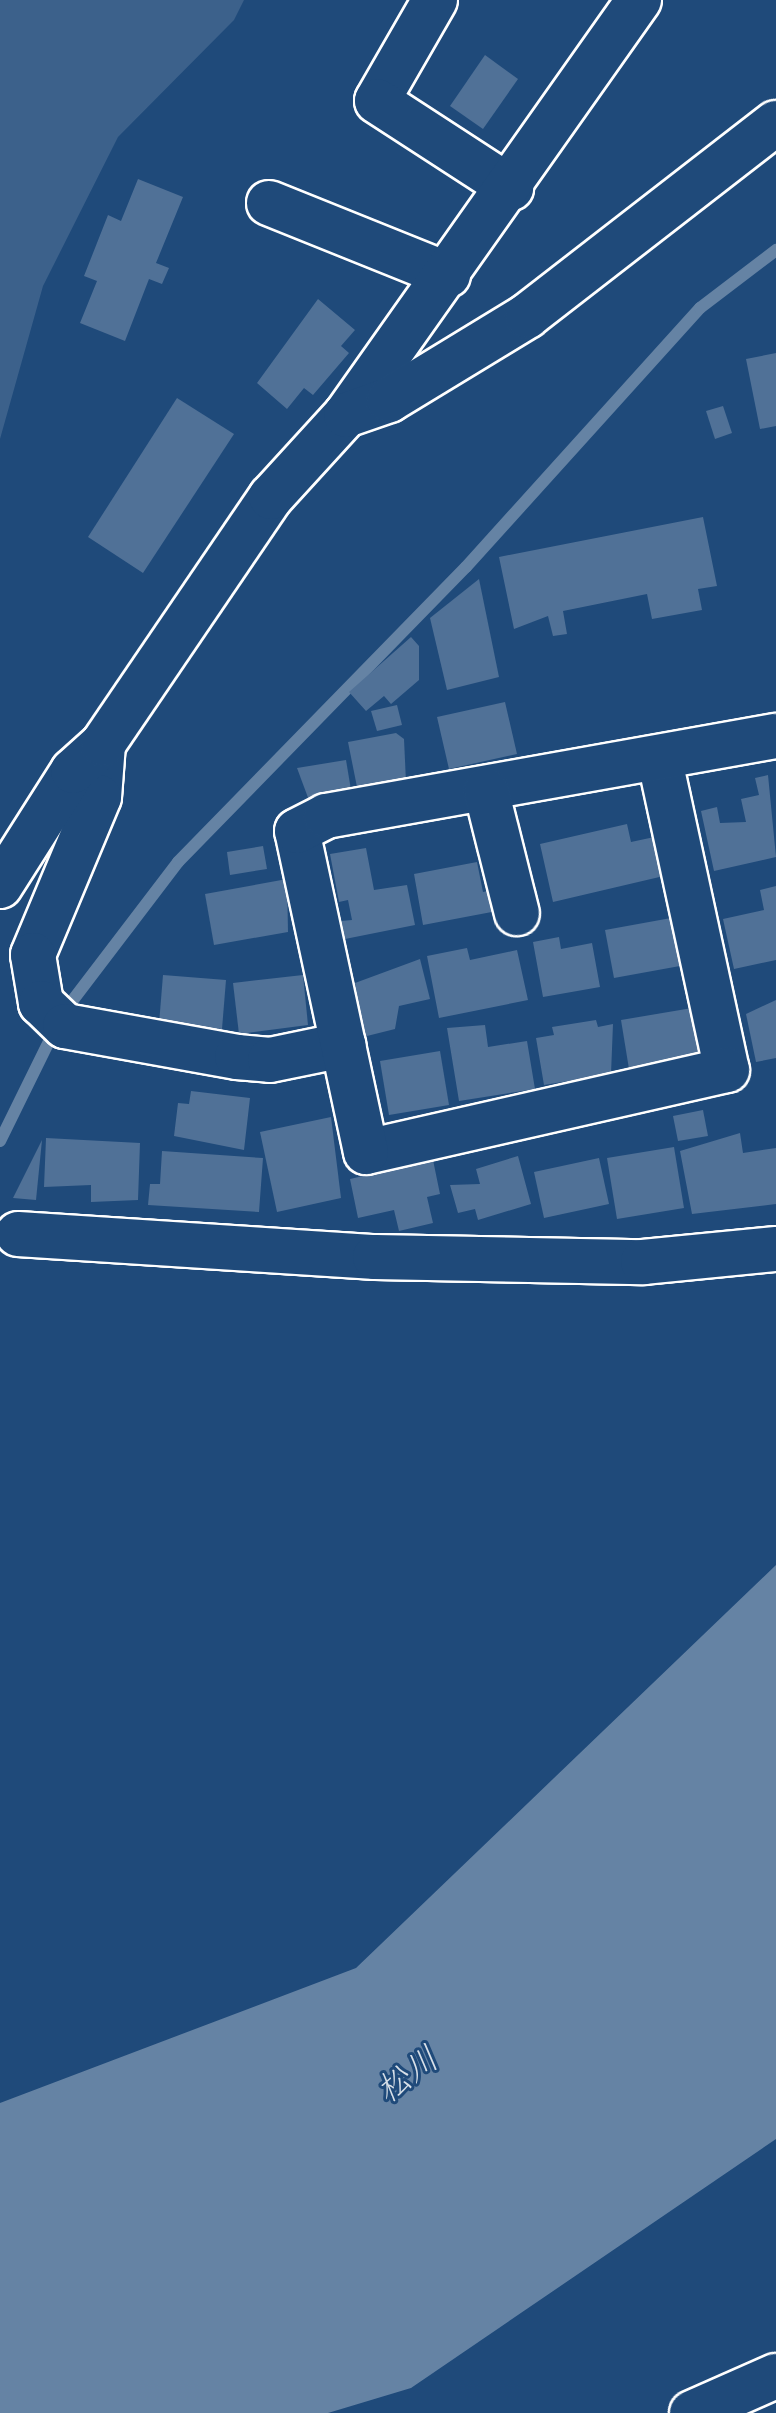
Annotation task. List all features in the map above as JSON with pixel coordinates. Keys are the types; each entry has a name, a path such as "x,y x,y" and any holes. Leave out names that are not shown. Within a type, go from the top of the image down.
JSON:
{"street":[{"path":"435,0 377,101 511,188"},
{"path":"0,886 73,771 103,744 271,497 346,415 511,188 639,0"},
{"path":"346,415 389,400 527,316 776,123"},
{"path":"269,203 448,275"},
{"path":"660,761 727,1070 366,1152 297,831 326,816 660,761 776,736"},
{"path":"103,744 99,797 33,955 41,1003 65,1026 237,1057 270,1060 343,1045"},
{"path":"486,790 517,913"},
{"path":"18,1234 391,1258 643,1262 776,1249"},
{"path":"692,2413 776,2376"}],"shaded area":[{"path":"0,0 244,0 234,20 118,137 43,286 0,439"}],"water":[{"name":"松川","path":"776,1565 776,2139 411,2388 328,2413 0,2413 0,2103 356,1968"}],"building":[{"path":"485,55 518,79 483,129 450,106"},
{"path":"138,179 183,197 156,263 169,268 162,284 149,279 125,341 80,323 97,281 84,276 108,215 121,221"},
{"path":"318,299 355,330 341,346 349,353 313,395 304,388 287,409 257,383"},
{"path":"776,353 776,426 760,429 746,359"},
{"path":"177,398 234,434 143,573 88,537"},
{"path":"723,406 732,433 715,439 706,411"},
{"path":"703,517 717,586 698,589 702,610 652,619 647,594 563,611 567,634 553,636 548,616 514,629 499,557"},
{"path":"479,579 499,677 447,690 430,618"},
{"path":"411,637 419,646 419,680 391,704 384,696 366,711 349,692"},
{"path":"505,702 517,754 449,769 437,717"},
{"path":"397,705 402,725 377,731 371,711"},
{"path":"396,733 404,739 406,782 358,792 348,742"},
{"path":"346,760 352,796 310,803 297,768"},
{"path":"768,775 776,857 714,871 701,811 717,807 720,823 746,822 741,799 759,795 755,778"},
{"path":"627,824 631,842 659,836 668,875 553,902 540,844"},
{"path":"263,846 267,869 230,875 227,852"},
{"path":"366,848 374,890 407,885 415,925 345,939 341,921 352,920 348,900 339,902 330,854"},
{"path":"477,862 483,892 493,890 497,911 423,925 414,874"},
{"path":"287,879 288,932 214,945 205,894"},
{"path":"776,886 776,960 734,969 723,919 764,910 760,890"},
{"path":"671,918 680,966 614,978 605,930"},
{"path":"559,937 561,949 592,943 600,987 543,997 533,942"},
{"path":"467,948 470,960 517,950 528,1000 439,1018 427,956"},
{"path":"420,959 430,999 399,1006 395,1029 363,1037 355,983"},
{"path":"163,975 226,980 222,1029 159,1024"},
{"path":"303,975 308,1025 239,1034 233,983"},
{"path":"776,1000 776,1058 756,1062 746,1014"},
{"path":"692,1008 700,1057 629,1069 621,1020"},
{"path":"596,1020 598,1027 613,1024 611,1074 544,1085 536,1038 554,1035 552,1027"},
{"path":"485,1025 488,1047 527,1041 535,1089 459,1101 447,1028"},
{"path":"440,1051 449,1105 389,1115 380,1061"},
{"path":"191,1091 250,1098 244,1150 174,1136 178,1103 189,1104"},
{"path":"703,1110 708,1136 678,1141 673,1116"},
{"path":"331,1117 341,1198 277,1212 260,1132"},
{"path":"740,1133 743,1153 776,1148 776,1204 692,1214 680,1151"},
{"path":"46,1138 140,1143 138,1200 91,1202 91,1185 44,1187"},
{"path":"42,1140 36,1200 13,1198"},
{"path":"674,1147 684,1208 617,1219 607,1158"},
{"path":"162,1151 263,1158 259,1212 148,1205 150,1184 160,1184"},
{"path":"518,1156 531,1204 478,1220 475,1209 458,1213 450,1185 480,1184 476,1169"},
{"path":"599,1158 609,1204 544,1218 534,1172"},
{"path":"433,1160 440,1194 427,1197 433,1223 399,1231 394,1210 358,1218 350,1179"}],"waterway":[{"path":"0,1141 63,1013 178,862 466,567 700,308 776,250"}]}
